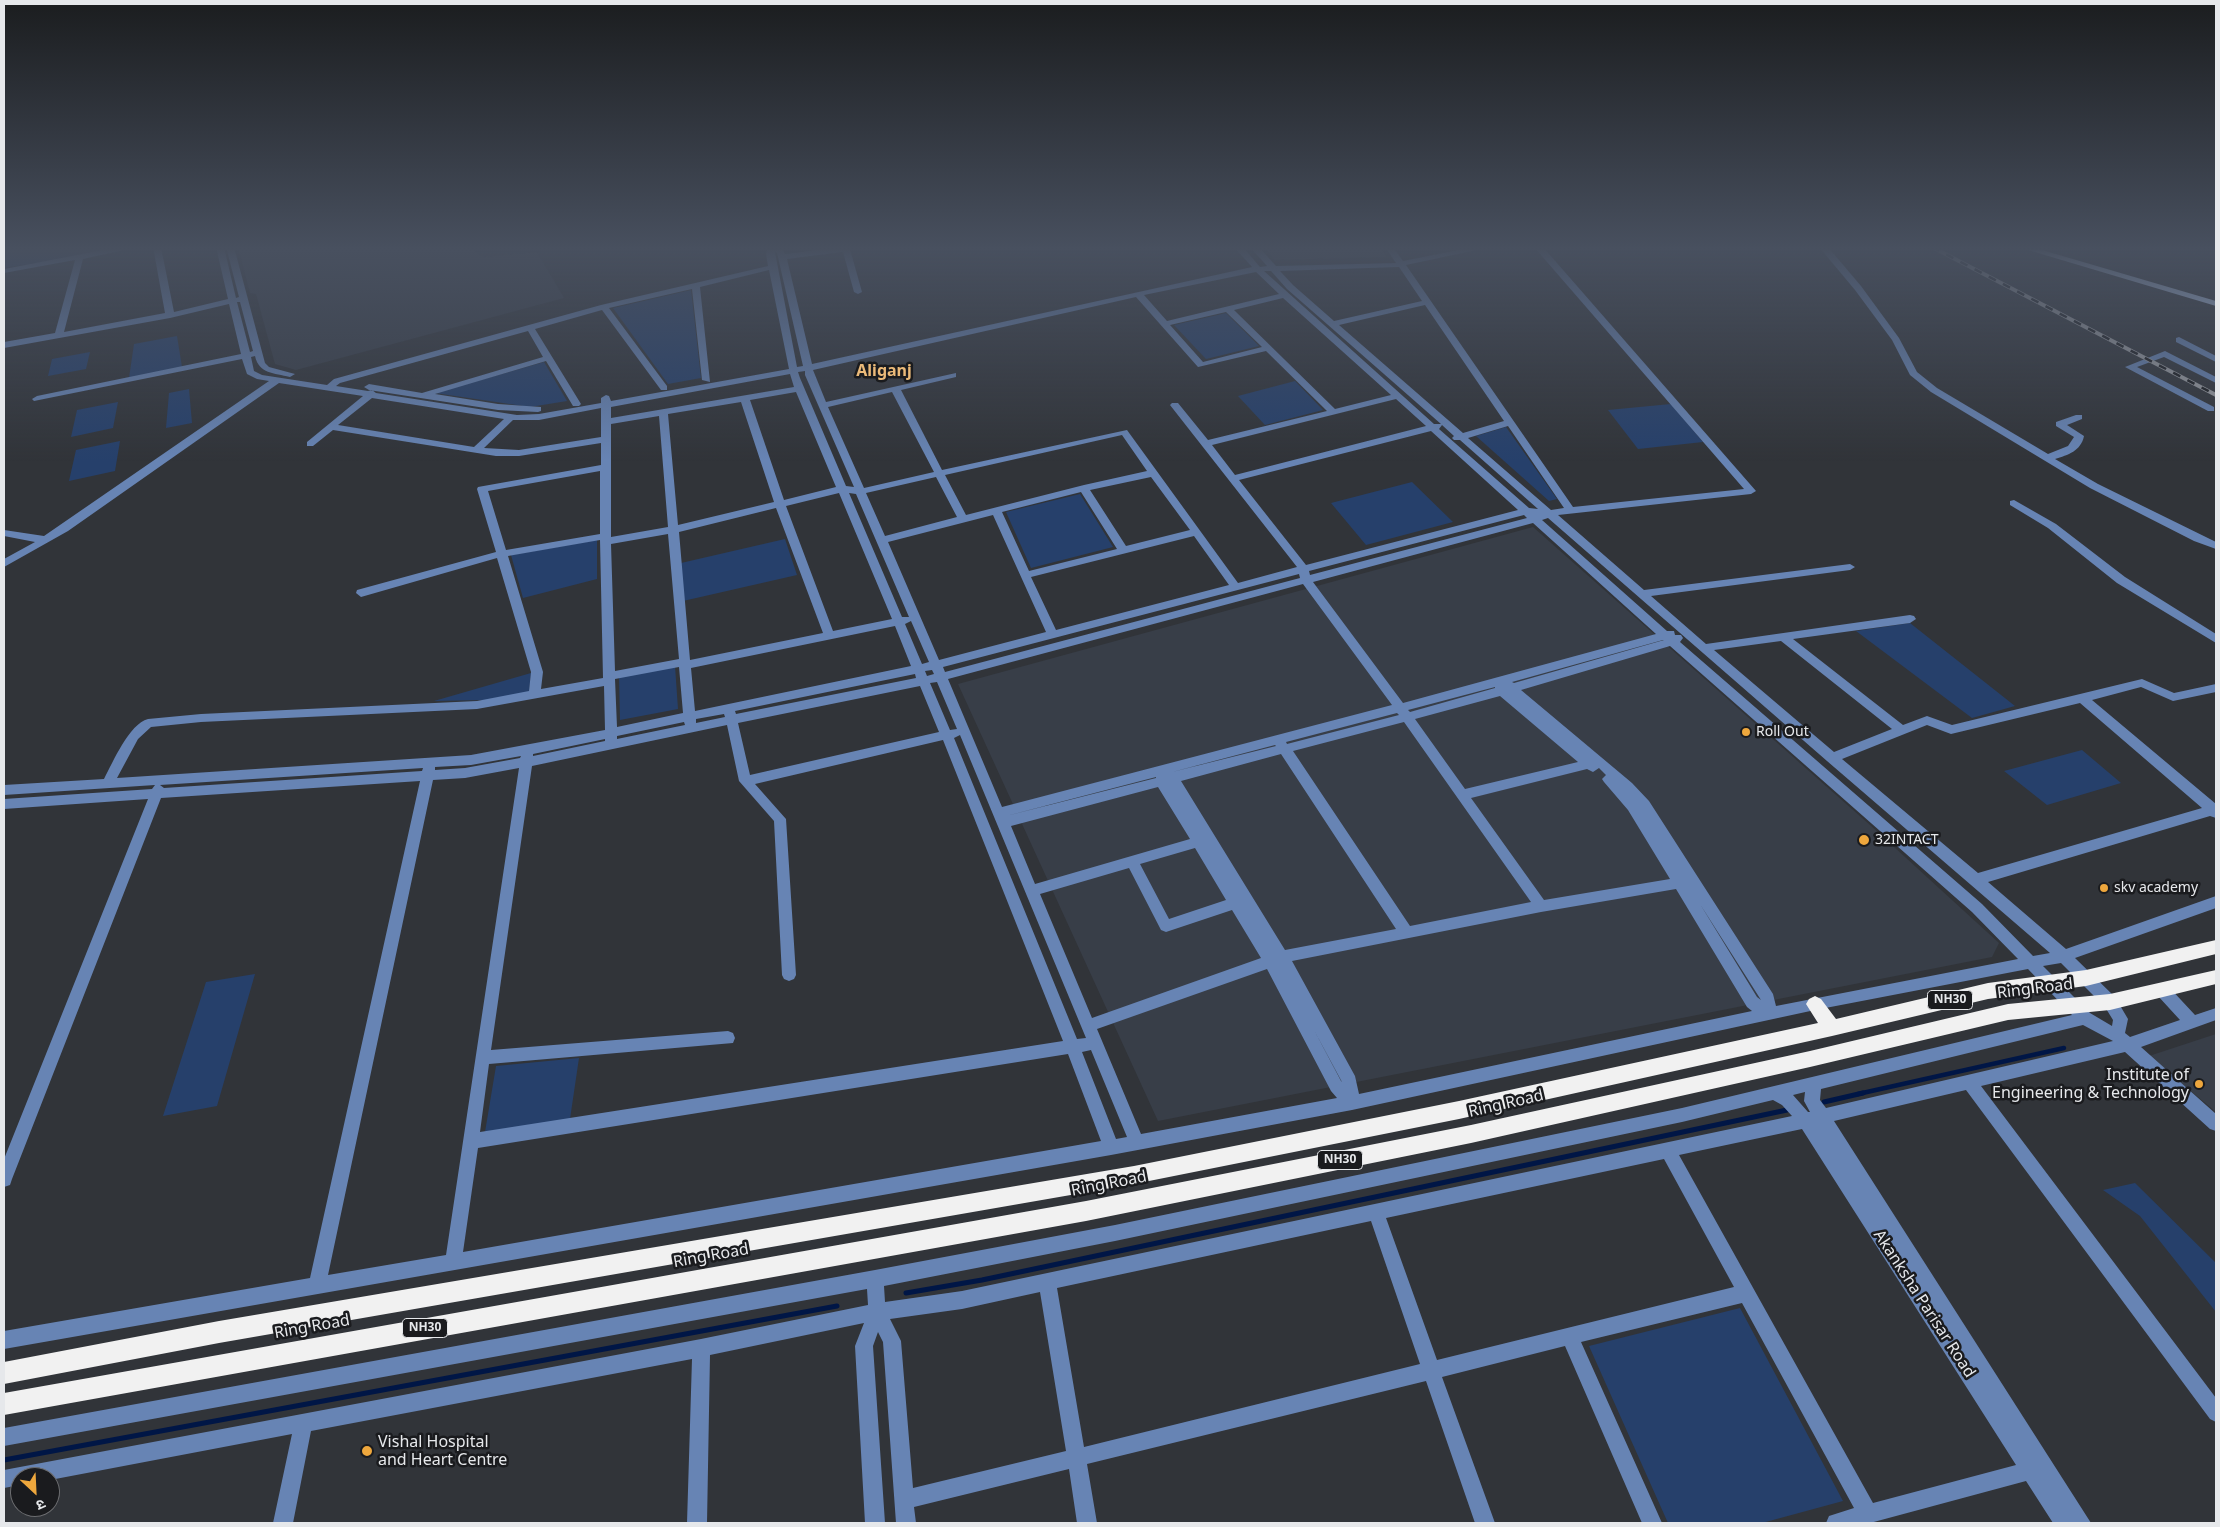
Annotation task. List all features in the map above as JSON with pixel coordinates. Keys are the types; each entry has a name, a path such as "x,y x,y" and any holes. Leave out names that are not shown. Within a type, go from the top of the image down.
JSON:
{"highway":[{"name":"Ring Road","path":"4,1373 219,1332 569,1273 844,1223 1134,1175 1459,1110 1832,1028 1988,991 2086,978 2216,947"},
{"name":"Ring Road","path":"4,1404 1086,1211 1461,1136 1810,1059 2008,1012 2078,1011 2216,977"},
{"path":"1815,1004 1832,1028"}],"street":[{"path":"59,335 63,318"},
{"path":"4,345 152,318"},
{"path":"237,318 250,372 260,377 510,418 539,417 664,388 793,368"},
{"path":"249,318 261,364 266,369 337,382 526,410 606,402 793,368 1019,318"},
{"path":"328,388 337,382 566,318"},
{"path":"612,318 664,388"},
{"path":"700,318 707,380"},
{"path":"783,318 793,368 800,390 947,735 1073,1047 1111,1147"},
{"path":"795,318 808,365 824,405 942,677 1137,1142"},
{"path":"988,325 1021,318"},
{"path":"1160,318 1201,365 1268,348"},
{"path":"1165,324 1189,318"},
{"path":"1237,318 1333,412"},
{"path":"1311,318 1668,638 1977,908 2078,1011 2096,1026 2122,1040 2216,1124"},
{"path":"1327,318 1703,648 1831,758 1978,879 2064,956 2110,1002 2122,1019 2122,1040"},
{"path":"1334,324 1358,318"},
{"path":"1438,318 1570,510"},
{"path":"4,790 162,780 428,769 465,773 527,756 690,722 942,677 1304,574 1531,515 1751,491 1600,318"},
{"path":"1880,318 1896,340 1913,373 1934,390 1997,430 2094,486 2198,539 2216,546"},
{"path":"530,328 576,404"},
{"path":"2179,340 2216,358"},
{"path":"37,399 258,353"},
{"path":"2212,409 2129,367 2165,354 2216,380"},
{"path":"422,395 548,358"},
{"path":"824,405 953,375"},
{"path":"4,564 64,529 277,380"},
{"path":"310,444 378,388"},
{"path":"895,388 963,519"},
{"path":"606,422 800,390"},
{"path":"1205,444 1398,396"},
{"path":"746,399 780,504 829,636"},
{"path":"606,402 606,538 611,739"},
{"path":"1175,405 1304,574 1541,906"},
{"path":"663,413 690,722"},
{"path":"2047,458 2073,448 2079,442 2079,436 2059,424 2079,416"},
{"path":"476,450 510,418"},
{"path":"1232,479 1448,423"},
{"path":"1447,441 1510,423"},
{"path":"330,427 496,454 519,453 606,439"},
{"path":"361,593 500,554 672,530 842,489 862,491 1124,432 1235,586"},
{"path":"535,694 537,672 482,489 606,467"},
{"path":"882,540 1084,488 1154,473"},
{"path":"1084,488 1122,550"},
{"path":"2014,503 2052,526 2121,580 2216,639"},
{"path":"996,511 1052,634"},
{"path":"1024,575 1196,532"},
{"path":"4,533 44,540"},
{"path":"1641,594 1850,567"},
{"path":"730,714 936,664 1235,586 1304,574"},
{"path":"107,784 134,736 148,723 201,718 477,705 916,618"},
{"path":"1703,648 1910,619"},
{"path":"1001,818 1166,777 1505,687 1685,632"},
{"path":"1783,637 1902,730"},
{"path":"1831,758 1927,720 1951,730 2142,683 2173,697 2216,688"},
{"path":"1505,687 1594,762 1617,786 1686,882 1752,1002 1769,1015"},
{"path":"2082,698 2215,811"},
{"path":"730,714 745,781 780,819 789,975"},
{"path":"745,781 964,731"},
{"path":"1281,745 1407,933"},
{"path":"453,1262 527,756"},
{"path":"1462,795 1594,762"},
{"path":"4,804 155,794 428,769"},
{"path":"317,1286 428,769"},
{"path":"1166,777 1276,959 1336,1086 1352,1103"},
{"path":"4,1178 162,780"},
{"path":"1978,879 2215,811"},
{"path":"1032,891 1204,840"},
{"path":"1132,861 1166,926 1240,901"},
{"path":"1088,1026 1276,959 1541,906 1686,882"},
{"path":"4,1340 1111,1147 1352,1103 1815,1004 2064,956 2216,902"},
{"path":"2163,991 2192,1022"},
{"path":"4,1437 875,1279 1115,1233 1682,1116 1814,1083 2078,1011"},
{"path":"4,1479 701,1348 877,1312 962,1300 1376,1213 1815,1119 1969,1082 2216,1014"},
{"path":"483,1058 728,1038"},
{"path":"471,1141 1095,1043"},
{"path":"1969,1082 2216,1412"},
{"name":"Akanksha Parisar Road","path":"1814,1083 1811,1094 1815,1119 2064,1523"},
{"name":"Akanksha Parisar Road","path":"1775,1093 1815,1119 2081,1523"},
{"path":"1668,1151 1868,1514"},
{"path":"1376,1213 1485,1523"},
{"path":"875,1279 877,1312 892,1341 906,1523"},
{"path":"1047,1282 1087,1523"},
{"path":"904,1500 1746,1293"},
{"path":"875,1523 864,1346 877,1312"},
{"path":"1570,1336 1652,1523"},
{"path":"697,1523 701,1348"},
{"path":"283,1523 303,1423"},
{"path":"1836,1523 2030,1470"}],"shaded area":[{"path":"263,318 489,318 296,370 275,364"},
{"path":"620,318 694,318 701,378 668,384"},
{"path":"1203,318 1231,318 1259,346 1206,359 1174,325"},
{"path":"177,336 182,367 129,378 134,344"},
{"path":"90,352 86,369 48,376 52,359"},
{"path":"544,362 567,401 530,407 435,393"},
{"path":"1295,381 1323,410 1265,425 1238,396"},
{"path":"189,389 192,423 166,428 169,393"},
{"path":"118,402 113,428 71,437 77,410"},
{"path":"1671,404 1703,442 1638,449 1608,410"},
{"path":"1506,427 1557,499 1549,501 1476,436"},
{"path":"120,441 115,471 69,481 76,450"},
{"path":"1412,482 1453,522 1366,545 1331,503"},
{"path":"1080,494 1113,547 1031,568 1006,512"},
{"path":"1533,527 1870,825 1999,943 1992,957 1158,1121 958,684"},
{"path":"785,539 797,575 683,601 681,563"},
{"path":"597,540 597,579 523,598 511,555"},
{"path":"1910,623 2015,706 1972,718 1856,631"},
{"path":"675,666 678,709 620,720 619,676"},
{"path":"531,673 529,692 486,700 434,701"},
{"path":"2082,750 2121,783 2047,805 2004,771"},
{"path":"255,974 217,1106 163,1116 206,982"},
{"name":"Institute of Engineering & Technology","path":"2216,1034 2216,1112 2149,1056"},
{"path":"579,1058 570,1119 485,1132 496,1066"},
{"path":"2135,1183 2216,1263 2216,1312 2140,1216 2103,1190"},
{"path":"1740,1308 1843,1501 1762,1523 1668,1523 1589,1346"}],"waterway":[{"path":"1858,1094 2064,1048"},
{"path":"1824,1102 1863,1093"},
{"path":"906,1293 982,1280 1787,1110"},
{"path":"4,1460 837,1306"}],"railway":[{"path":"2069,318 2216,395"}],"place":[{"name":"Roll Out","path":"1746,732"},
{"name":"32INTACT","path":"1864,840"},
{"name":"skv academy","path":"2104,888"},
{"name":"Institute of Engineering & Technology","path":"2199,1084"},
{"name":"Vishal Hospital and Heart Centre","path":"367,1451"}],"district":[{"name":"Aliganj","path":"884,371"}]}
